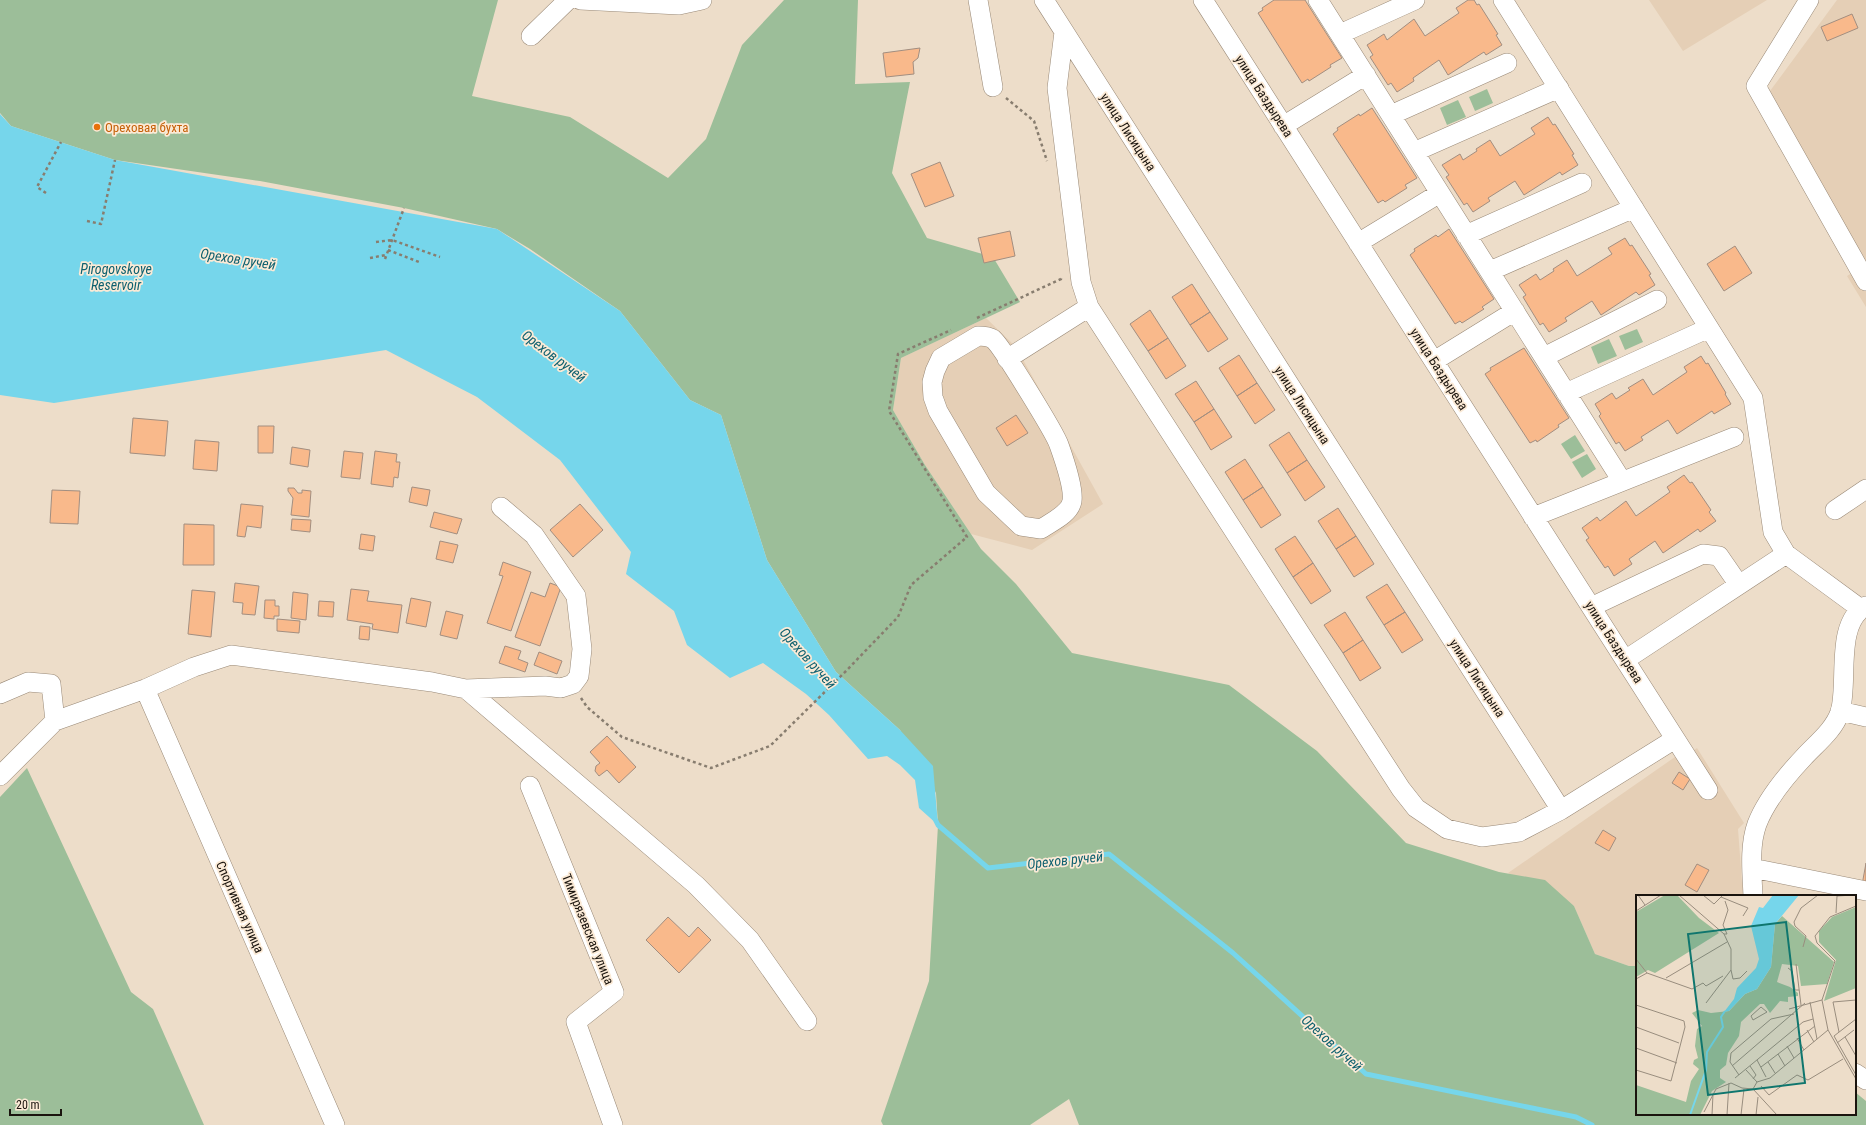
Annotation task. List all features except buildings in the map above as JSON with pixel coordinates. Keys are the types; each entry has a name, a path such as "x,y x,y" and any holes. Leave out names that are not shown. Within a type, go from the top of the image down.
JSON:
{"street":[{"path":"531,36 568,0"},
{"path":"580,0 679,5 702,0"},
{"path":"978,0 993,88"},
{"name":"улица Лисицына","path":"1044,0 1561,810"},
{"path":"1318,0 1622,481"},
{"path":"1340,34 1415,0"},
{"path":"1503,0 1753,398 1773,532 1786,554 1864,608 1851,623 1846,642 1840,711 1833,726 1801,760 1768,802 1757,824 1753,843 1753,895"},
{"path":"1809,0 1756,86 1866,281"},
{"name":"улица Баздырева","path":"1208,2 1283,126 1708,790"},
{"path":"1064,32 1058,88 1081,282 1089,307 1401,789 1416,808 1447,829 1482,837 1519,832 1561,810 1675,739"},
{"path":"1390,114 1506,63"},
{"path":"1283,126 1366,75"},
{"path":"1414,152 1559,88"},
{"path":"1466,235 1582,183"},
{"path":"1358,243 1440,193"},
{"path":"1490,272 1634,208"},
{"path":"1544,357 1657,300"},
{"path":"1008,359 1089,307"},
{"path":"1434,361 1515,311"},
{"path":"1566,392 1709,328"},
{"path":"978,336 993,340 1008,359 1059,444 1072,491 1072,502 1068,511 1041,529 1021,526 986,493 938,411 933,396 932,382 941,358 978,336"},
{"path":"1533,516 1734,437"},
{"path":"1835,510 1866,489"},
{"path":"0,776 55,722 145,688 194,667 231,655 432,682 466,689 545,686 561,688 573,684 579,676 582,649 576,596 534,535 501,507"},
{"path":"1591,607 1703,554 1718,556 1739,585"},
{"path":"1625,660 1786,554"},
{"path":"0,694 28,682 51,684 55,722"},
{"name":"Спортивная улица","path":"145,688 335,1125"},
{"path":"466,689 696,885 750,940 807,1021"},
{"path":"1840,711 1866,717"},
{"name":"Тимирязевская улица","path":"530,786 614,992 576,1022 613,1125"},
{"path":"1752,868 1866,891"},
{"path":"1856,1066 1866,1068"},
{"path":"1856,1074 1866,1080"}],"path":[{"path":"993,88 1034,121 1048,164"},
{"path":"46,193 37,187 61,142"},
{"path":"88,221 101,224 115,160"},
{"path":"385,259 404,208"},
{"path":"376,242 392,240 440,258"},
{"path":"388,250 418,262"},
{"path":"370,258 386,255"},
{"path":"976,318 1062,279 1061,272"},
{"path":"573,684 587,707 622,737 711,768 770,746 812,706 898,617 911,585 967,537 889,411 898,354 955,328"}],"shaded area":[{"path":"1649,0 1767,0 1683,51"},
{"path":"1837,0 1866,0 1866,307 1847,276 1863,266 1770,91"},
{"path":"986,318 1016,347 1103,504 1032,550 971,534 925,465 893,410 901,358"},
{"path":"1697,748 1744,823 1738,829 1743,895 1636,895 1636,966 1629,966 1595,954 1574,906 1508,873 1675,757 1678,760"}],"green space":[{"path":"0,0 498,0 472,96 570,117 668,178 706,139 742,45 784,0 858,0 855,84 910,82 892,173 927,238 993,257 1020,302 901,358 893,410 925,465 981,549 1016,584 1072,653 1229,685 1317,751 1406,843 1499,872 1545,880 1574,906 1595,954 1629,966 1636,966 1636,1115 1856,1115 1856,1093 1866,1101 1866,1125 1079,1125 1069,1099 1030,1125 883,1125 881,1121 929,981 938,825 936,793 900,730 836,672 767,560 721,415 690,400 620,311 530,249 497,229 404,208 260,181 115,160 11,126 0,113"},
{"path":"1487,89 1493,103 1475,111 1469,97"},
{"path":"1458,100 1466,117 1447,125 1440,108"},
{"path":"1637,329 1643,342 1625,350 1619,336"},
{"path":"1609,339 1617,356 1598,364 1591,347"},
{"path":"1575,435 1585,451 1571,459 1561,444"},
{"path":"1587,454 1596,469 1582,478 1572,462"},
{"path":"27,768 131,992 153,1009 204,1125 0,1125 0,797"}],"water":[{"name":"Pirogovskoye Reservoir","path":"0,114 11,126 115,160 497,229 620,311 690,400 721,415 767,560 836,672 900,730 933,766 938,825 919,808 915,780 900,765 887,756 868,759 829,715 806,694 763,663 730,678 687,645 674,611 626,574 631,552 560,460 477,397 386,350 54,403 0,395"}],"waterway":[{"name":"Орехов ручей","path":"935,819 938,825 988,868 1109,854 1233,953 1366,1074 1576,1117 1592,1125"}],"place":[{"name":"Ореховая бухта","path":"97,127"}]}
